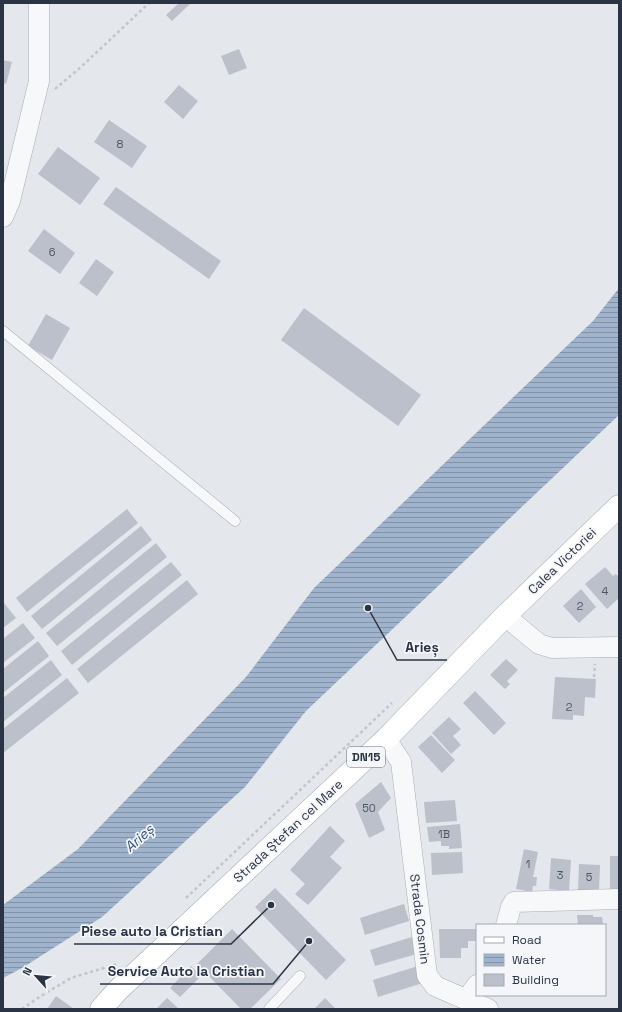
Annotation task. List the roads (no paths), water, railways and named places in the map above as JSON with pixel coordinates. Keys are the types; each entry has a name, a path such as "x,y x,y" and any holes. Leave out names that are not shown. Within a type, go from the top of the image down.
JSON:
{"main road":[{"name":"Calea Victoriei","path":"505,616 619,506"},
{"name":"Strada Ștefan cel Mare","path":"101,1009 118,990 386,738 505,616"}],"street":[{"path":"3,217 10,201 39,81 39,3"},
{"path":"505,616 539,644 552,648 619,647"},
{"name":"Strada Cosmin","path":"386,738 400,762 427,975 435,986 472,992 488,1009"},
{"path":"506,924 514,902 619,899"}],"lane":[{"path":"3,331 235,521"},
{"path":"269,1009 300,976"}],"water":[{"path":"619,288 619,415 306,711 245,787 102,917 22,968 3,978 3,905 78,849 246,677 314,588 593,321"}],"place":[{"name":"Arieș","path":"368,608"},
{"name":"Piese auto la Cristian","path":"271,905"},
{"name":"Service Auto la Cristian","path":"309,941"}]}
